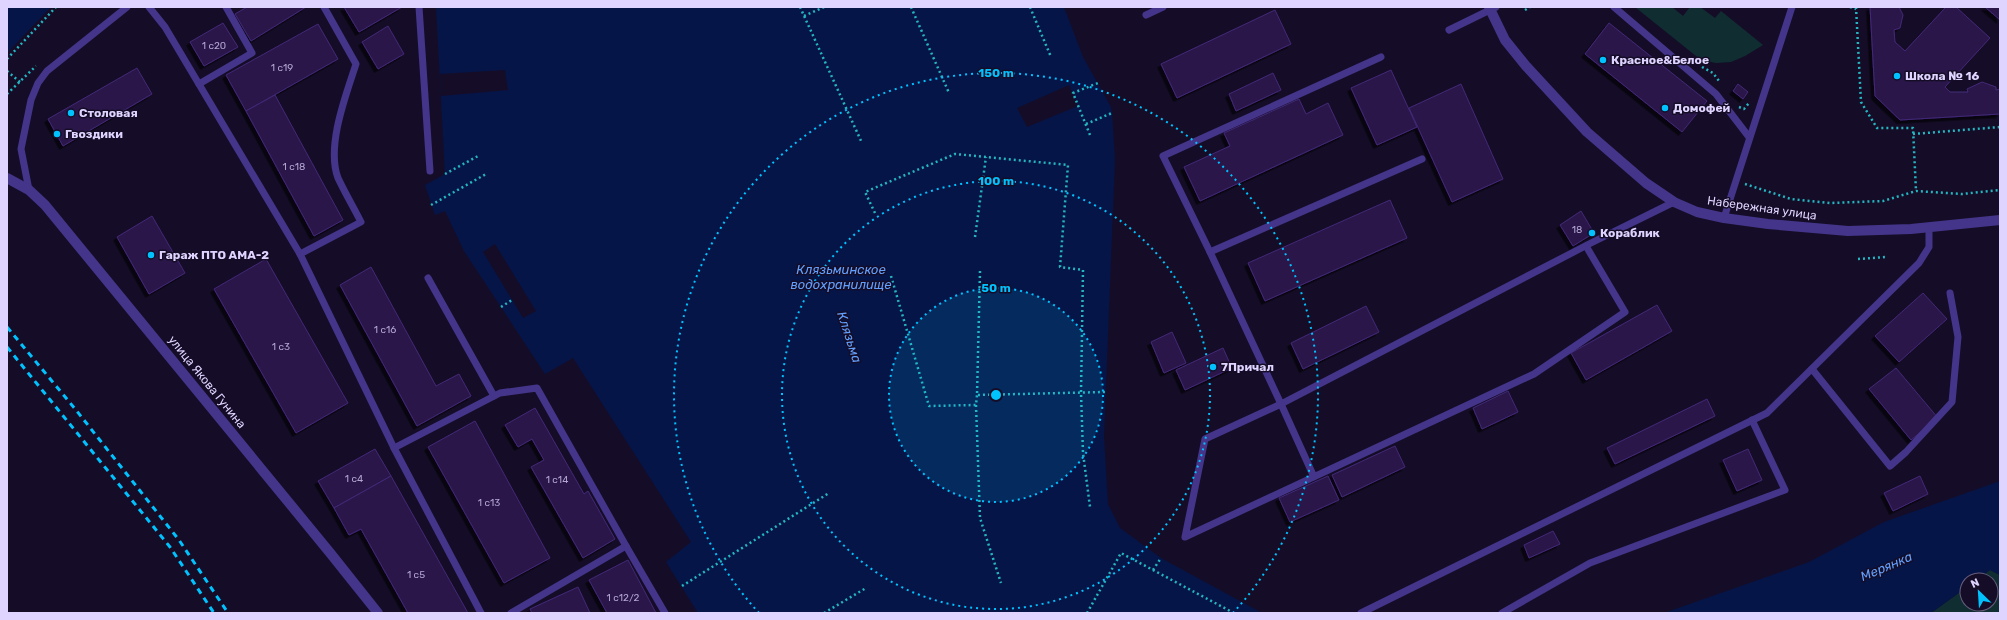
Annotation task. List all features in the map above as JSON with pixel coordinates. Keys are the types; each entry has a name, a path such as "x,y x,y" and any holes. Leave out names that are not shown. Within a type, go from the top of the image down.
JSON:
{"street":[{"name":"Набережная улица","path":"1491,8 1505,40 1526,66 1587,132 1646,183 1674,202 1697,212 1724,218 1834,230 1929,228 2000,220"},
{"name":"улица Якова Гунина","path":"7,178 29,190 45,205 332,554 378,613"}],"lane":[{"path":"29,190 22,149 30,100 38,83 47,71 127,7"},
{"path":"149,7 165,27 300,254 394,448 481,613"},
{"path":"199,84 252,53 226,7"},
{"path":"300,254 361,222 338,177 334,151 340,110 356,64 324,7"},
{"path":"419,7 430,171"},
{"path":"1146,15 1163,7"},
{"path":"1614,7 1716,94 1749,137"},
{"path":"1724,218 1792,7"},
{"path":"1449,30 1491,8"},
{"path":"1314,477 1164,156 1382,56"},
{"path":"1210,252 1422,159"},
{"path":"1586,246 1625,312 1534,374 1185,537 1205,439 1281,404 1586,246 1674,202"},
{"path":"1361,613 1767,413 1919,263 1929,247 1929,228"},
{"path":"428,278 494,396"},
{"path":"1812,369 1890,466 1906,452 1952,402 1958,337 1950,293"},
{"path":"394,448 500,393 537,388 665,613"},
{"path":"1502,613 1590,563 1785,490 1752,420"},
{"path":"511,613 626,546"}],"path":[{"path":"7,59 56,7"},
{"path":"800,7 862,143"},
{"path":"804,16 824,7"},
{"path":"911,7 949,93"},
{"path":"1030,7 1051,57"},
{"path":"1525,10 1530,7"},
{"path":"1850,7 1856,8 1861,102 1877,128 1913,128 1916,192"},
{"path":"1698,65 1713,73 1720,83"},
{"path":"7,94 36,66 47,71"},
{"path":"7,71 20,82"},
{"path":"1090,135 1073,93 1098,82"},
{"path":"1736,106 1744,109 1748,105 1750,97"},
{"path":"1086,124 1112,113"},
{"path":"1913,134 2000,128"},
{"path":"875,213 865,192 955,154 1068,165 1060,267 1083,270 1081,393 1083,453 1090,507"},
{"path":"444,174 478,156"},
{"path":"975,237 986,157"},
{"path":"431,205 486,174"},
{"path":"1744,184 1791,199 1830,203 1883,201 1916,192 1962,194 2000,190"},
{"path":"1858,259 1886,257"},
{"path":"980,271 976,405 980,518 1001,583"},
{"path":"891,276 929,406 976,405"},
{"path":"501,307 512,300"},
{"path":"977,395 1105,392"},
{"path":"682,586 829,494"},
{"path":"1087,613 1121,553 1232,612"},
{"path":"1153,570 1161,558"},
{"path":"824,613 866,588"}],"green space":[{"path":"1635,7 1672,7 1683,16 1690,7 1700,7 1715,18 1721,11 1763,45 1745,56 1731,62 1716,63 1701,60"},
{"path":"2000,575 2000,613 1931,613 1959,593 1959,612 1999,612"}],"water":[{"path":"7,7 51,7 7,53"},
{"name":"Клязьминское водохранилище","path":"436,7 1064,7 1083,57 1111,107 1112,113 1115,159 1104,436 1108,504 1120,528 1161,558 1262,613 698,613 666,562 691,542 573,358 545,374 464,251 445,211 435,215 425,185 445,174"},
{"name":"Мерянка","path":"2000,481 2000,575 1999,572 1990,570 1987,572 1959,572 1959,593 1931,613 1664,613 1809,562 1884,522"}],"pier":[{"path":"505,70 508,90 441,96 440,74"},
{"path":"1069,85 1078,106 1027,127 1017,108"},
{"path":"495,244 536,311 523,318 483,252"}],"building":[{"path":"247,7 306,7 251,41 235,14"},
{"path":"344,7 402,7 359,32"},
{"path":"1870,7 1899,7 1903,15 1900,28 1894,30 1895,42 1905,51 1946,7 1956,7 1990,38 1945,87 1950,92 1968,92 1967,89 1982,82 1996,87 1996,90 2000,89 2000,114 1900,120 1875,96"},
{"path":"1985,7 2000,7 2000,20"},
{"path":"1275,10 1291,44 1177,98 1161,64"},
{"path":"223,23 238,47 204,66 190,42"},
{"path":"1609,23 1707,101 1682,132 1585,54"},
{"path":"318,24 338,59 246,111 226,75"},
{"path":"388,26 404,54 378,69 362,42"},
{"path":"137,68 152,94 63,146 48,119"},
{"path":"1391,70 1417,127 1377,145 1351,88"},
{"path":"1273,73 1281,90 1236,111 1229,94"},
{"path":"1461,84 1503,179 1452,202 1409,108"},
{"path":"1738,84 1748,92 1743,99 1733,91"},
{"path":"275,95 343,220 314,236 246,111"},
{"path":"1299,99 1306,114 1328,103 1343,135 1200,201 1184,167 1230,146 1224,133"},
{"path":"1390,200 1407,238 1265,301 1248,263"},
{"path":"1581,211 1594,233 1573,246 1560,225"},
{"name":"Гараж ПТО АМА-2","path":"152,216 185,273 149,294 117,237"},
{"path":"266,259 348,403 296,433 214,289"},
{"path":"371,267 436,386 459,374 471,396 417,426 340,285"},
{"path":"1923,293 1947,319 1899,362 1875,336"},
{"path":"1657,305 1672,331 1586,380 1571,353"},
{"path":"1366,306 1379,332 1303,369 1291,343"},
{"path":"1172,332 1186,363 1164,373 1151,342"},
{"path":"1223,348 1232,368 1185,390 1176,370"},
{"path":"1896,368 1938,418 1911,440 1869,389"},
{"path":"1508,391 1518,412 1482,429 1473,408"},
{"path":"1707,399 1715,416 1615,464 1607,448"},
{"path":"535,408 584,494 588,491 615,539 583,558 531,467 544,460 532,439 518,447 505,425"},
{"path":"475,421 550,558 504,583 428,447"},
{"path":"1395,446 1405,467 1342,497 1332,475"},
{"path":"375,449 391,476 334,508 318,481"},
{"path":"1748,449 1762,480 1737,491 1723,460"},
{"path":"391,476 468,613 408,613 361,529 349,535 334,508"},
{"path":"1328,476 1339,500 1290,522 1279,498"},
{"path":"1920,476 1928,494 1893,511 1884,493"},
{"path":"1553,531 1560,544 1529,558 1524,545"},
{"path":"628,560 656,613 607,613 589,580"},
{"path":"578,587 590,613 532,613 530,609"}],"railway":[{"path":"7,327 76,410 179,540 228,613"},
{"path":"7,347 170,547 214,613"}],"place":[{"name":"Красное&Белое","path":"1603,60"},
{"name":"Школа № 16","path":"1897,76"},
{"name":"Домофей","path":"1665,108"},
{"name":"Столовая","path":"71,113"},
{"name":"Гвоздики","path":"57,134"},
{"name":"Кораблик","path":"1592,233"},
{"name":"Гараж ПТО АМА-2","path":"151,255"},
{"name":"7Причал","path":"1213,367"}],"water label":[{"name":"Клязьма","path":"850,337"}]}
